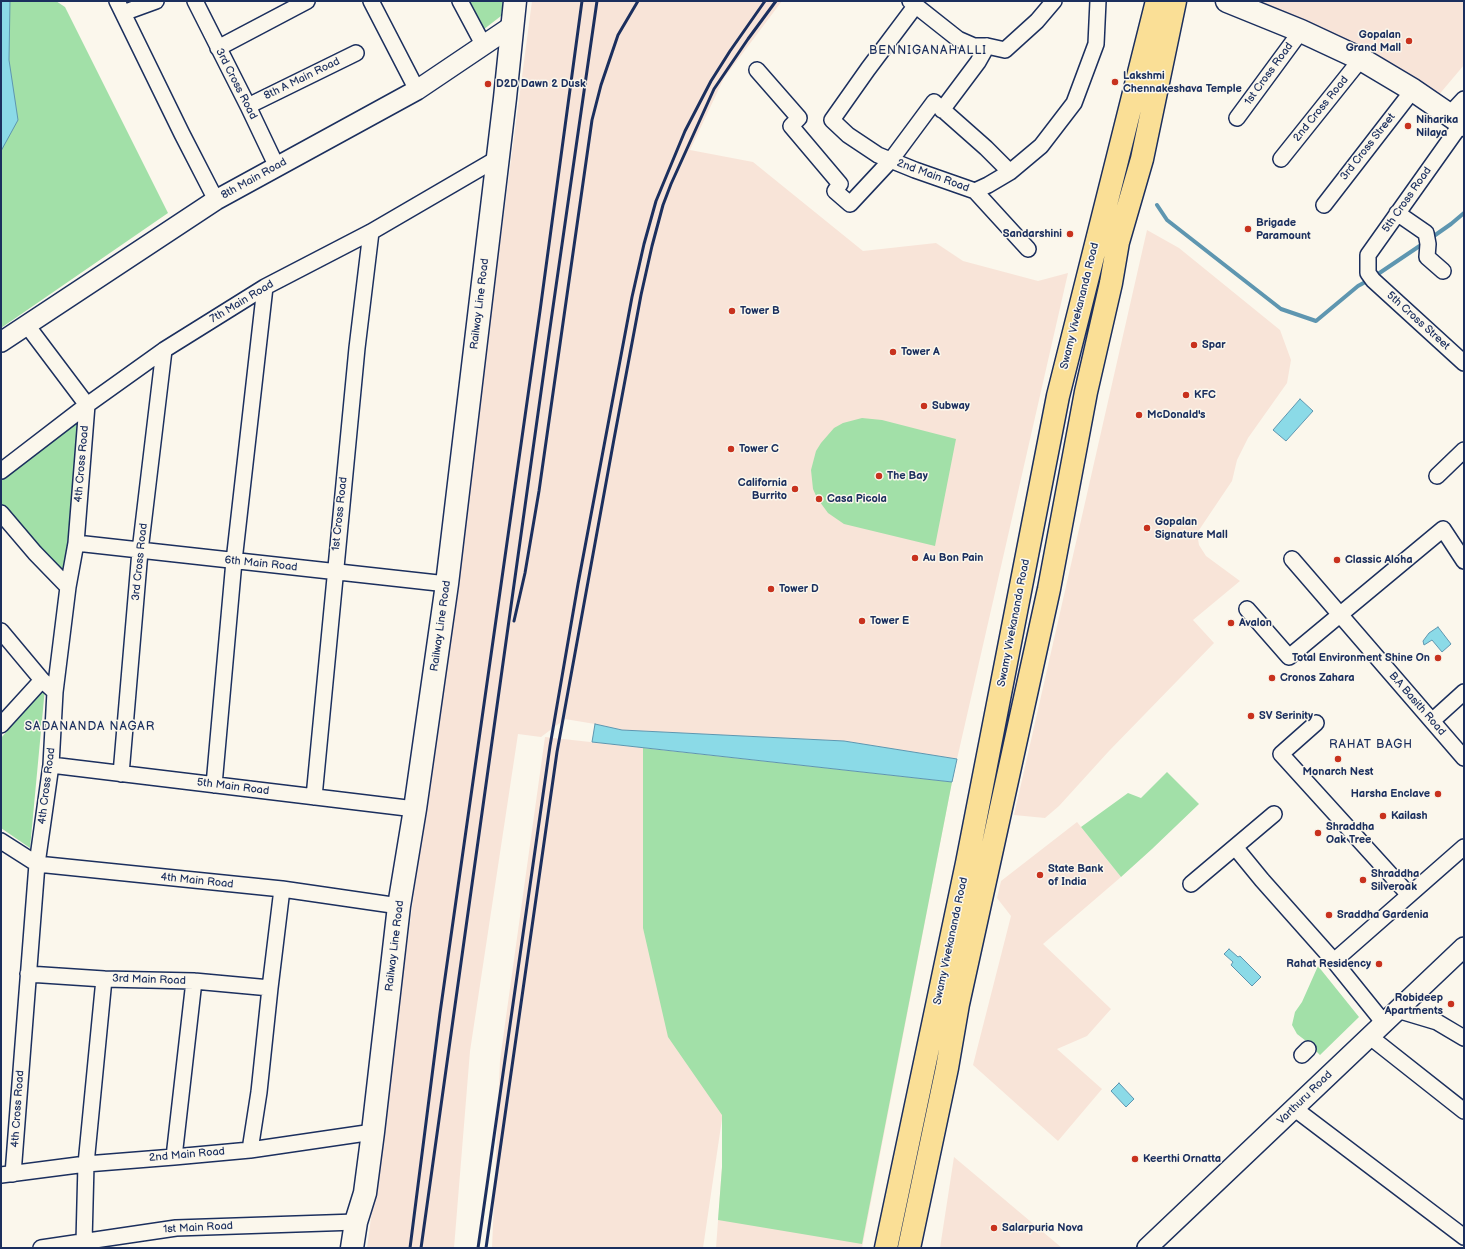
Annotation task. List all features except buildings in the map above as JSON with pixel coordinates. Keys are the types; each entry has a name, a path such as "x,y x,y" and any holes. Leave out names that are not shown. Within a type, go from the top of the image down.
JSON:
{"main road":[{"name":"Railway Line Road","path":"352,1248 356,1222 365,1193 399,906 415,809 447,584 498,158 515,1"},
{"name":"Swamy Vivekananda Road","path":"909,1248 958,1004 1049,589 1086,392 1111,283 1118,242 1142,159 1175,1"},
{"path":"1227,1 1301,30 1361,60 1413,90 1458,121"},
{"name":"Swamy Vivekananda Road","path":"886,1248 967,863 1058,396 1153,5"}],"street":[{"path":"156,1 120,7 216,200"},
{"name":"3rd Cross Road","path":"195,1 277,167"},
{"path":"218,48 307,1"},
{"path":"372,1 417,90"},
{"path":"460,1 484,46"},
{"path":"913,3 958,40 974,46 987,46 1005,50 1037,21 1054,1"},
{"name":"2nd Main Road","path":"913,3 832,120 848,135 878,155 975,191 1010,172 1041,146 1074,103 1096,44 1098,1"},
{"name":"8th Main Road","path":"1,342 26,324 216,200 417,90 512,26"},
{"name":"1st Cross Road","path":"1237,118 1301,30"},
{"path":"942,110 978,62 987,46"},
{"name":"8th A Main Road","path":"248,106 356,53"},
{"name":"2nd Cross Road","path":"1281,159 1361,60"},
{"path":"757,70 799,118 792,126 840,184 835,191 850,204 891,160 934,102 986,148 1010,172"},
{"name":"3rd Cross Street","path":"1324,205 1413,90"},
{"path":"1458,121 1464,99"},
{"name":"5th Cross Road","path":"1371,276 1368,255 1458,121"},
{"name":"7th Main Road","path":"1,471 87,404 164,350 265,287 371,232 498,158"},
{"path":"975,191 1028,249"},
{"path":"1397,212 1427,239 1427,257 1443,271"},
{"name":"1st Cross Road","path":"314,797 357,348 371,232"},
{"name":"5th Cross Street","path":"1371,276 1464,363"},
{"path":"214,784 234,561 265,287"},
{"path":"26,324 87,404"},
{"name":"3rd Cross Road","path":"121,774 140,551 164,350"},
{"name":"4th Cross Road","path":"7,1174 28,974 37,864 51,765 55,692 68,587 76,544 87,404"},
{"path":"1437,476 1464,450"},
{"path":"1,513 40,558 68,587"},
{"path":"1247,609 1288,657 1443,530 1464,561"},
{"name":"6th Main Road","path":"76,544 447,584"},
{"name":"B.A Basith Road","path":"1292,559 1464,758"},
{"path":"1,631 42,680 55,692"},
{"path":"1,725 42,680"},
{"path":"1432,721 1464,692"},
{"path":"1316,723 1282,754 1409,895"},
{"name":"5th Main Road","path":"51,765 415,809"},
{"path":"1191,884 1274,814"},
{"name":"4th Main Road","path":"1,841 37,864 282,889 399,906"},
{"path":"1235,847 1262,880 1334,961 1384,1023"},
{"path":"1334,961 1464,847"},
{"path":"250,1150 259,1092 282,889"},
{"name":"Varthuru Road","path":"1147,1248 1464,947"},
{"name":"3rd Main Road","path":"28,974 104,979 194,981 270,988"},
{"path":"84,1242 86,1164 104,979"},
{"path":"174,1157 194,981"},
{"path":"1397,1010 1437,1022 1464,1038"},
{"path":"1369,1036 1464,1111"},
{"path":"1295,1109 1312,1124 1464,1237"},
{"name":"2nd Main Road","path":"7,1174 86,1164 250,1150 373,1132"},
{"name":"1st Main Road","path":"41,1248 176,1228 356,1222"}],"shaded area":[{"path":"532,1 782,1 724,78 690,150 753,162 863,251 936,243 963,261 1038,281 1068,273 957,759 844,741 622,730 565,719 541,737 518,734 470,1051 454,1248 367,1248"},
{"name":"Gopalan Grand Mall","path":"1259,1 1464,1 1464,65 1437,97 1279,9"},
{"path":"1147,230 1179,248 1280,330 1291,360 1287,383 1248,438 1237,460 1232,481 1197,533 1199,545 1206,556 1240,581 1193,620 1214,643 1109,751 1059,806 1045,818 1014,815"},
{"path":"545,737 952,782 862,1248 716,1248 722,1167 722,1119 703,1248 492,1248 500,1060"},
{"path":"1077,822 1121,877 1043,944 1111,1009 1087,1036 1057,1049 1102,1089 1058,1141 973,1065 1011,916 997,898 1001,881"},
{"path":"954,1157 1062,1248 940,1248"}],"green space":[{"path":"1,1 56,1 65,7 168,213 1,328"},
{"path":"462,1 503,1 501,16 479,33"},
{"path":"81,416 64,574 1,503 1,478"},
{"path":"862,418 882,420 956,439 935,546 844,524 828,513 817,498 813,489 811,470 816,451 834,428 843,423"},
{"path":"45,688 30,848 1,828 1,738"},
{"path":"643,748 952,782 862,1244 718,1220 722,1167 722,1115 668,1037 643,928"},
{"path":"1167,772 1199,804 1121,877 1081,827 1128,793 1141,798"},
{"path":"1318,966 1359,1017 1320,1055 1297,1034 1292,1025 1295,1012 1302,1002"}],"water":[{"path":"1,1 10,1 9,60 18,120 1,151"},
{"path":"1300,399 1313,411 1286,441 1273,430"},
{"path":"1438,627 1451,644 1442,652 1432,640 1424,645 1423,641 1429,633"},
{"path":"595,724 622,730 844,741 957,759 952,782 592,742"},
{"path":"1229,949 1238,957 1240,956 1261,977 1252,986 1231,965 1233,962 1224,954"},
{"path":"1119,1083 1134,1099 1126,1107 1111,1091"}],"waterway":[{"path":"1157,205 1167,220 1281,309 1316,321 1358,286 1369,280"},
{"path":"1431,238 1464,213"},
{"path":"1375,276 1424,243"}],"railway":[{"path":"410,1248 440,1013 540,311 582,1"},
{"path":"421,1248 597,1"},
{"path":"514,621 525,573 539,491 592,120 601,85 618,35 638,1"},
{"path":"478,1248 550,746 578,584 632,297 644,244 656,201 685,131 711,81 765,1"},
{"path":"486,1248 557,752 641,295 652,246 663,205 671,184 714,89 776,1"}],"place":[{"name":"Gopalan Grand Mall","path":"1409,41"},
{"name":"Lakshmi Chennakeshava Temple","path":"1115,82"},
{"name":"D2D Dawn 2 Dusk","path":"488,84"},
{"name":"Niharika Nilaya","path":"1408,126"},
{"name":"Brigade Paramount","path":"1248,229"},
{"name":"Sandarshini","path":"1070,234"},
{"name":"Tower B","path":"732,311"},
{"name":"Spar","path":"1194,345"},
{"name":"Tower A","path":"893,352"},
{"name":"KFC","path":"1186,395"},
{"name":"Subway","path":"924,406"},
{"name":"McDonald's","path":"1139,415"},
{"name":"Tower C","path":"731,449"},
{"name":"The Bay","path":"879,476"},
{"name":"California Burrito","path":"795,489"},
{"name":"Casa Picola","path":"819,499"},
{"name":"Gopalan Signature Mall","path":"1147,528"},
{"name":"Au Bon Pain","path":"915,558"},
{"name":"Classic Aloha","path":"1337,560"},
{"name":"Tower D","path":"771,589"},
{"name":"Tower E","path":"862,621"},
{"name":"Avalon","path":"1231,623"},
{"name":"Total Environment Shine On","path":"1438,658"},
{"name":"Cronos Zahara","path":"1272,678"},
{"name":"SV Serinity","path":"1251,716"},
{"name":"Monarch Nest","path":"1338,759"},
{"name":"Harsha Enclave","path":"1438,794"},
{"name":"Kailash","path":"1383,816"},
{"name":"Shraddha Oak Tree","path":"1318,833"},
{"name":"State Bank of India","path":"1040,875"},
{"name":"Shraddha Silveroak","path":"1363,880"},
{"name":"Sraddha Gardenia","path":"1329,915"},
{"name":"Rahat Residency","path":"1379,964"},
{"name":"Robideep Apartments","path":"1451,1004"},
{"name":"Keerthi Ornatta","path":"1135,1159"},
{"name":"Salarpuria Nova","path":"994,1228"}],"district":[{"name":"BENNIGANAHALLI","path":"928,51"},
{"name":"SADANANDA NAGAR","path":"90,727"},
{"name":"RAHAT BAGH","path":"1371,745"}]}
